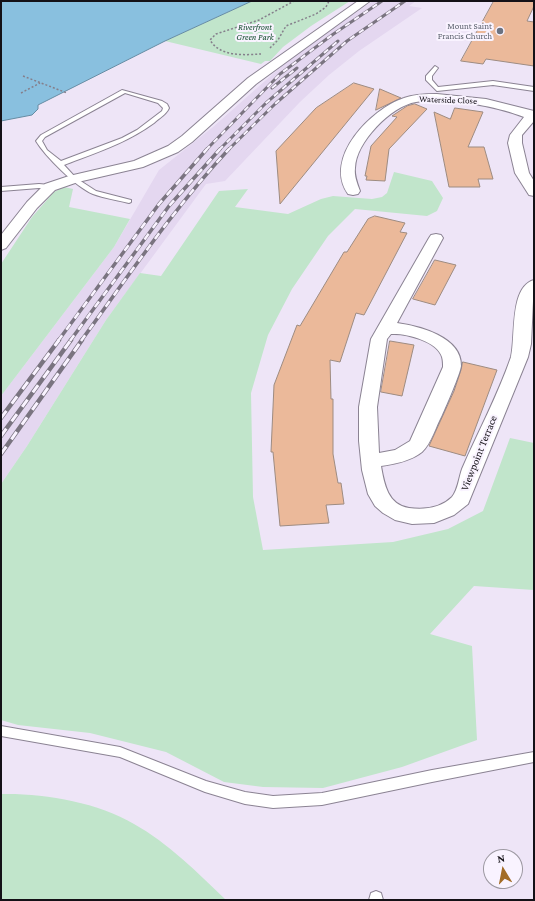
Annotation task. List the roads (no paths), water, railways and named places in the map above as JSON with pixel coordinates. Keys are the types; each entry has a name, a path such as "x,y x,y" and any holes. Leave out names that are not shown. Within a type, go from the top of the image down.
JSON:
{"street":[{"path":"1,245 32,205 50,187 74,178 138,164 173,150 252,81 343,15 365,1"},
{"name":"Waterside Close","path":"353,192 348,174 349,164 354,149 372,124 404,102 418,99 466,100 503,105 533,115"},
{"path":"533,115 516,135 515,143 522,173 534,192"},
{"name":"Viewpoint Terrace","path":"436,238 379,339 368,407 368,429 371,461 379,496 383,502 393,510 404,515 417,517 430,516 452,507 460,500 478,452 519,359 523,340 524,300 526,294 534,286"},
{"path":"371,461 401,455 418,444 435,409 453,362 448,351 438,342 425,335 410,329 386,329"}],"lane":[{"path":"435,68 429,76 429,80 437,88 493,84 534,89"},
{"path":"60,164 96,151 139,131 164,112 166,108 165,104 124,91 43,136 39,141 45,151 74,178 94,192 129,201"},
{"path":"1,189 39,186 50,187"},
{"path":"1,731 120,752 160,766 205,786 245,798 273,802 322,799 534,757"}],"water":[{"path":"1,1 252,1 165,41 38,105 38,109 32,115 1,121"}],"railway":[{"path":"206,150 280,74 332,35 382,1"},
{"path":"229,149 275,104 347,41 405,1"},
{"path":"220,149 266,103 338,41"},
{"path":"272,88 297,68"},
{"path":"58,341 159,204 207,149"},
{"path":"70,341 169,206 220,149"},
{"path":"81,341 171,218 229,149"},
{"path":"1,418 59,340"},
{"path":"1,436 71,340"},
{"path":"1,454 82,340"}],"place":[{"name":"Mount Saint Francis Church","path":"500,31"}],"park label":[{"name":"Riverfront Green Park","path":"255,32"}]}
